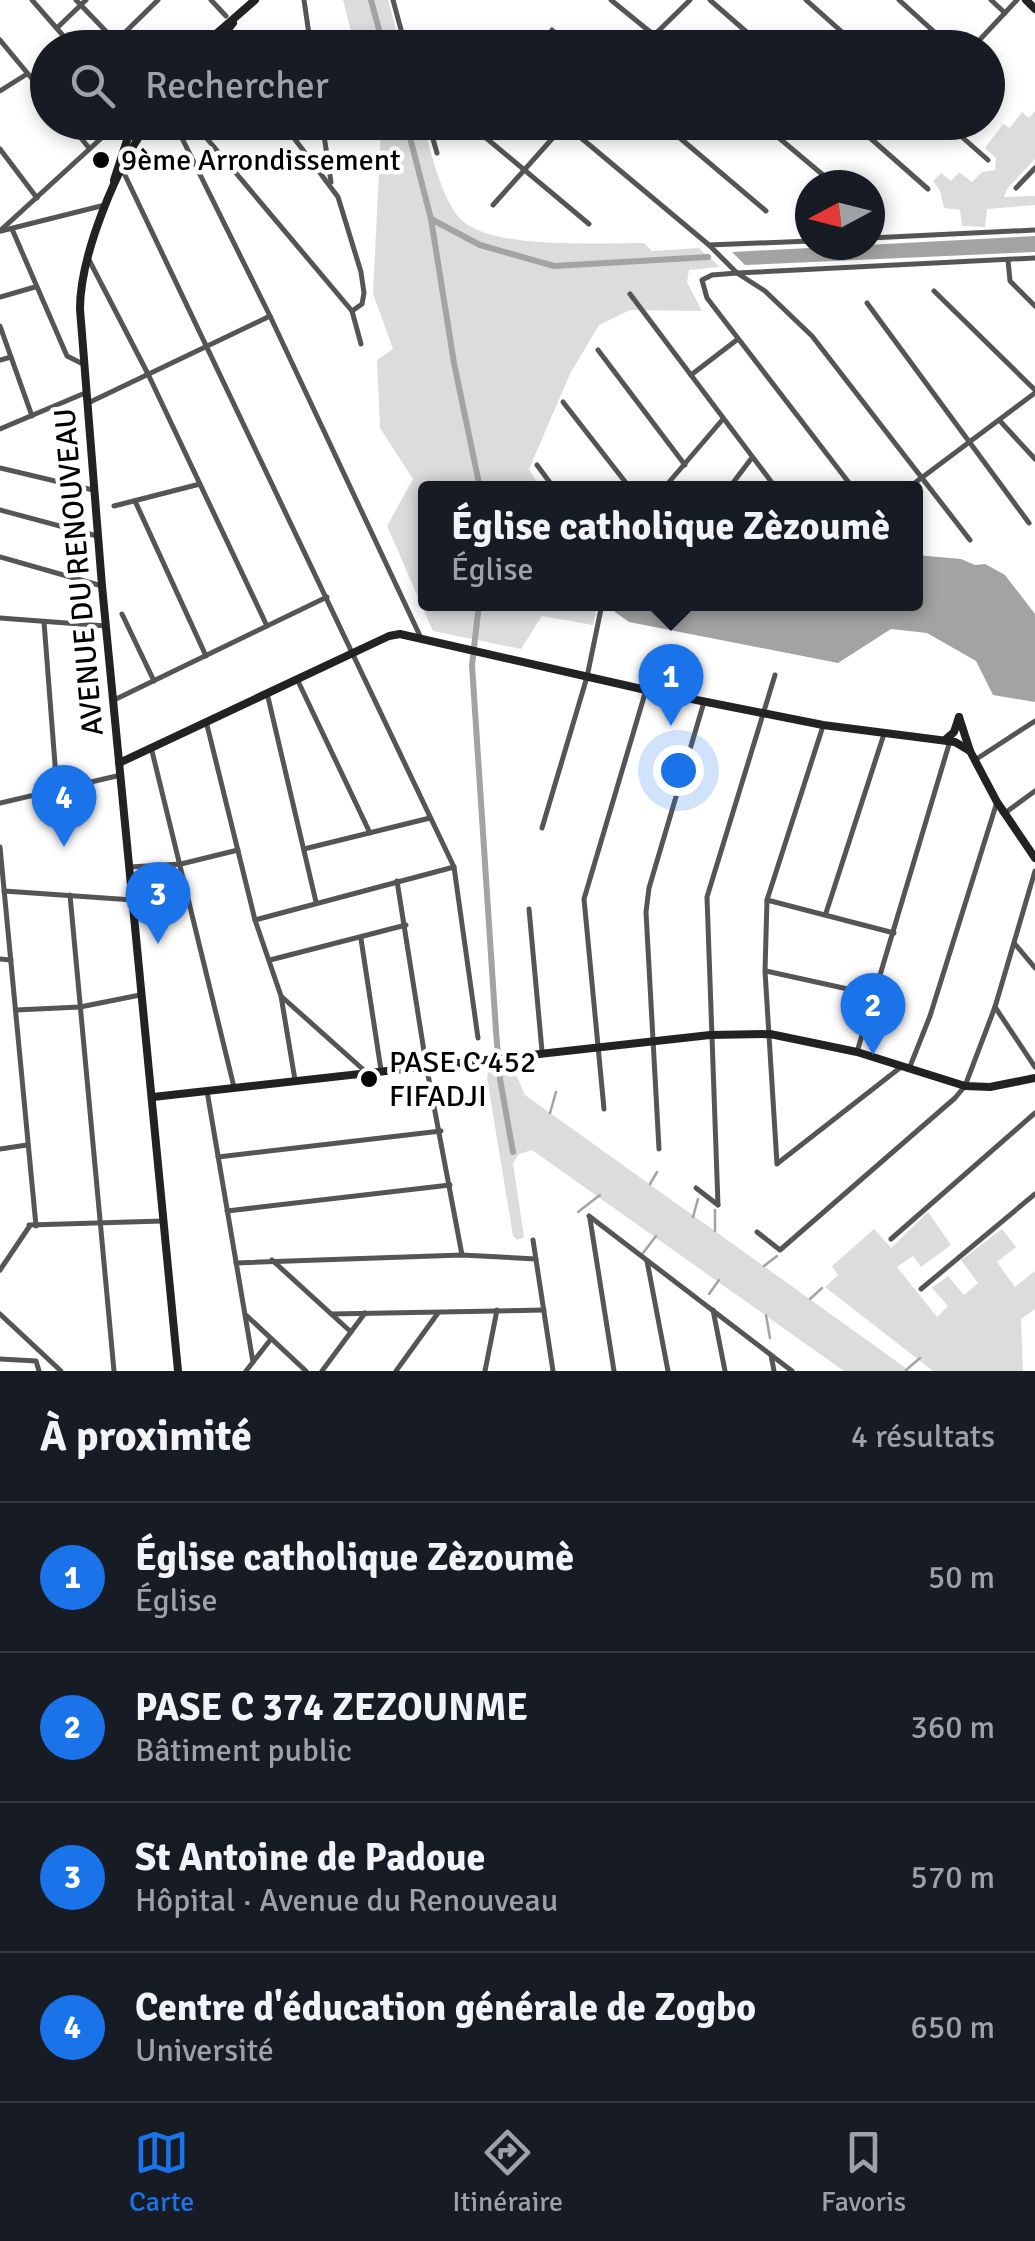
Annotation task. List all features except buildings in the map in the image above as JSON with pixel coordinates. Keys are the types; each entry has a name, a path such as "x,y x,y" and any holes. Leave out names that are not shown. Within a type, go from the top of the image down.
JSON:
{"street":[{"path":"32,0 57,28 81,2 106,30"},
{"path":"128,30 158,0"},
{"path":"211,0 226,16"},
{"path":"221,30 255,0"},
{"path":"304,0 308,30"},
{"path":"393,0 401,30"},
{"path":"612,0 649,30"},
{"path":"658,30 690,0"},
{"path":"710,0 744,30"},
{"path":"806,0 840,30"},
{"path":"899,0 932,30"},
{"path":"991,0 1006,13"},
{"path":"989,30 1017,0"},
{"path":"1026,0 1035,9"},
{"path":"229,30 242,12"},
{"path":"0,40 30,76"},
{"path":"0,91 28,74"},
{"path":"83,140 89,148"},
{"path":"0,232 98,140"},
{"name":"AVENUE DU RENOUVEAU","path":"127,140 104,205 80,296 82,364 178,1371"},
{"name":"AVENUE DU RENOUVEAU","path":"111,190 138,140"},
{"path":"183,140 421,638"},
{"path":"208,140 352,312 361,344"},
{"path":"296,140 332,185"},
{"path":"325,140 332,185 361,272 362,304 352,312"},
{"path":"433,140 437,153"},
{"path":"488,140 589,224"},
{"path":"492,205 549,140"},
{"path":"585,140 737,273 765,291 812,336 920,479"},
{"path":"682,140 766,211"},
{"path":"781,140 817,170"},
{"path":"872,140 928,189"},
{"path":"965,140 988,160"},
{"path":"0,149 37,198"},
{"path":"1016,188 1035,168"},
{"path":"123,171 454,867 478,1038"},
{"path":"0,232 104,205"},
{"path":"12,229 67,356 82,364"},
{"path":"885,237 1035,230"},
{"path":"708,245 795,242"},
{"path":"88,258 148,374 266,626"},
{"path":"848,481 707,298 702,285 706,276 1035,258"},
{"path":"1008,259 1010,281 1035,306"},
{"path":"0,297 35,286"},
{"path":"917,481 1035,391 934,292"},
{"path":"630,294 770,481"},
{"path":"867,303 1029,523"},
{"path":"0,428 148,374 270,316"},
{"path":"0,326 32,416"},
{"path":"691,375 738,339"},
{"path":"598,350 685,465"},
{"path":"0,360 11,357"},
{"path":"563,402 625,481"},
{"path":"670,481 723,419"},
{"path":"999,420 1035,459"},
{"path":"734,481 752,458"},
{"path":"537,464 549,481"},
{"path":"0,468 96,490"},
{"path":"923,483 970,540"},
{"path":"114,506 200,484"},
{"path":"135,500 206,656"},
{"path":"0,510 100,537"},
{"path":"0,557 102,586"},
{"path":"114,700 327,597"},
{"path":"542,828 587,677 601,611"},
{"path":"122,614 154,681"},
{"path":"0,618 106,626"},
{"path":"44,622 57,790"},
{"path":"119,763 395,634 765,714 948,741 972,756"},
{"path":"696,1188 718,1205 708,896 775,676"},
{"path":"298,679 370,833"},
{"path":"604,1110 584,899 646,690"},
{"path":"267,692 316,902"},
{"path":"659,1149 646,912 649,888 704,702"},
{"path":"857,1052 958,717 972,756 997,802 1035,858"},
{"path":"206,721 255,920 281,996 294,1080"},
{"path":"972,756 1035,721"},
{"path":"823,725 767,900 765,971 777,1164 905,1068 930,1016 997,802"},
{"path":"826,913 884,734"},
{"path":"151,747 234,1087"},
{"path":"0,803 121,775"},
{"path":"1004,814 1035,791"},
{"path":"304,849 430,818"},
{"path":"0,847 36,1216 33,1226 0,1270"},
{"path":"130,867 180,864 238,850"},
{"path":"255,920 454,867"},
{"path":"757,1232 780,1250 955,1098 964,1086 995,1007 1035,871"},
{"path":"397,881 462,1256"},
{"path":"4,891 133,900"},
{"path":"70,896 114,1371"},
{"path":"767,900 894,933"},
{"path":"529,909 542,1052"},
{"path":"270,960 406,925"},
{"path":"361,938 382,1070"},
{"path":"1015,944 1035,968"},
{"path":"0,959 11,960"},
{"path":"765,971 876,996"},
{"path":"16,1010 80,1008 143,994"},
{"path":"281,996 366,1072"},
{"path":"995,1007 1035,1067"},
{"path":"153,1097 710,1035 770,1034 857,1052 964,1086 990,1087 1035,1078"},
{"path":"207,1091 253,1362"},
{"path":"891,1238 1035,1113"},
{"path":"218,1158 441,1132"},
{"path":"0,1149 28,1145"},
{"path":"228,1211 450,1185"},
{"path":"921,1290 1035,1194"},
{"path":"614,1371 590,1216 792,1371"},
{"path":"33,1226 163,1221"},
{"path":"533,1240 552,1371"},
{"path":"236,1263 462,1256 536,1259"},
{"path":"272,1260 351,1332"},
{"path":"646,1260 668,1371"},
{"path":"713,1309 724,1371"},
{"path":"486,1371 497,1310"},
{"path":"331,1314 544,1310"},
{"path":"396,1371 439,1312"},
{"path":"322,1371 365,1313"},
{"path":"0,1314 61,1371"},
{"path":"245,1314 306,1371"},
{"path":"246,1371 271,1339"},
{"path":"771,1355 774,1371"},
{"path":"0,1359 36,1361 39,1371"}],"shaded area":[{"path":"343,0 388,0 396,30 351,30"},
{"path":"1035,111 1035,159 1004,197 1035,196 1035,205 987,209 985,227 962,226 960,210 944,208 933,181 941,173 951,181 959,172 972,182 982,172 995,170 996,158 985,148 991,140 1005,140 1005,125 1010,128 1022,112 1029,118"},
{"path":"381,140 428,140 450,204 465,223 481,231 551,243 644,243 652,251 699,248 720,267 689,270 687,282 702,311 630,310 599,325 570,374 529,469 536,481 418,481 418,597 387,526 413,479 380,428 377,360 393,349 373,294"},
{"path":"1035,236 1035,252 885,259 885,244"},
{"path":"795,249 795,260 857,260 745,265 732,252"},
{"path":"923,556 985,564 1005,575 1035,614 1035,702 993,695 976,661 927,633 891,629 838,663 629,622 615,612 923,611"},
{"path":"424,611 596,611 593,625 542,616 521,649 433,631"},
{"path":"514,1070 525,1095 910,1371 844,1371 532,1150 519,1154 513,1163 524,1237 517,1240 513,1236 487,1078 488,1071"},
{"path":"928,1212 951,1245 921,1267 913,1256 897,1267 937,1317 948,1306 932,1288 948,1276 964,1295 978,1283 961,1260 1002,1229 1016,1247 997,1262 1015,1287 1035,1271 1035,1309 1021,1319 1023,1371 933,1371 825,1287 838,1275 832,1266 874,1229 891,1248"}],"waterway":[{"path":"371,0 379,30"},
{"path":"411,140 431,219 454,363 479,481"},
{"path":"431,219 480,245 554,266 708,257"},
{"path":"478,611 472,665 500,1079 513,1152"},
{"path":"550,1113 556,1092"},
{"path":"650,1184 657,1172"},
{"path":"578,1212 600,1195"},
{"path":"693,1217 698,1199"},
{"path":"715,1210 715,1231"},
{"path":"643,1253 656,1236"},
{"path":"764,1266 777,1256"},
{"path":"709,1294 719,1280"},
{"path":"810,1299 822,1288"},
{"path":"766,1315 770,1338"},
{"path":"906,1370 920,1358"}],"place":[{"name":"9ème Arrondissement","path":"101,160"},
{"name":"Église catholique Zèzoumè","path":"671,726"},
{"name":"Centre d'éducation générale de Zogbo","path":"64,847"},
{"name":"St Antoine de Padoue","path":"158,944"},
{"name":"PASE C 374 ZEZOUNME","path":"873,1055"},
{"name":"PASE C 452 FIFADJI","path":"369,1079"}]}
